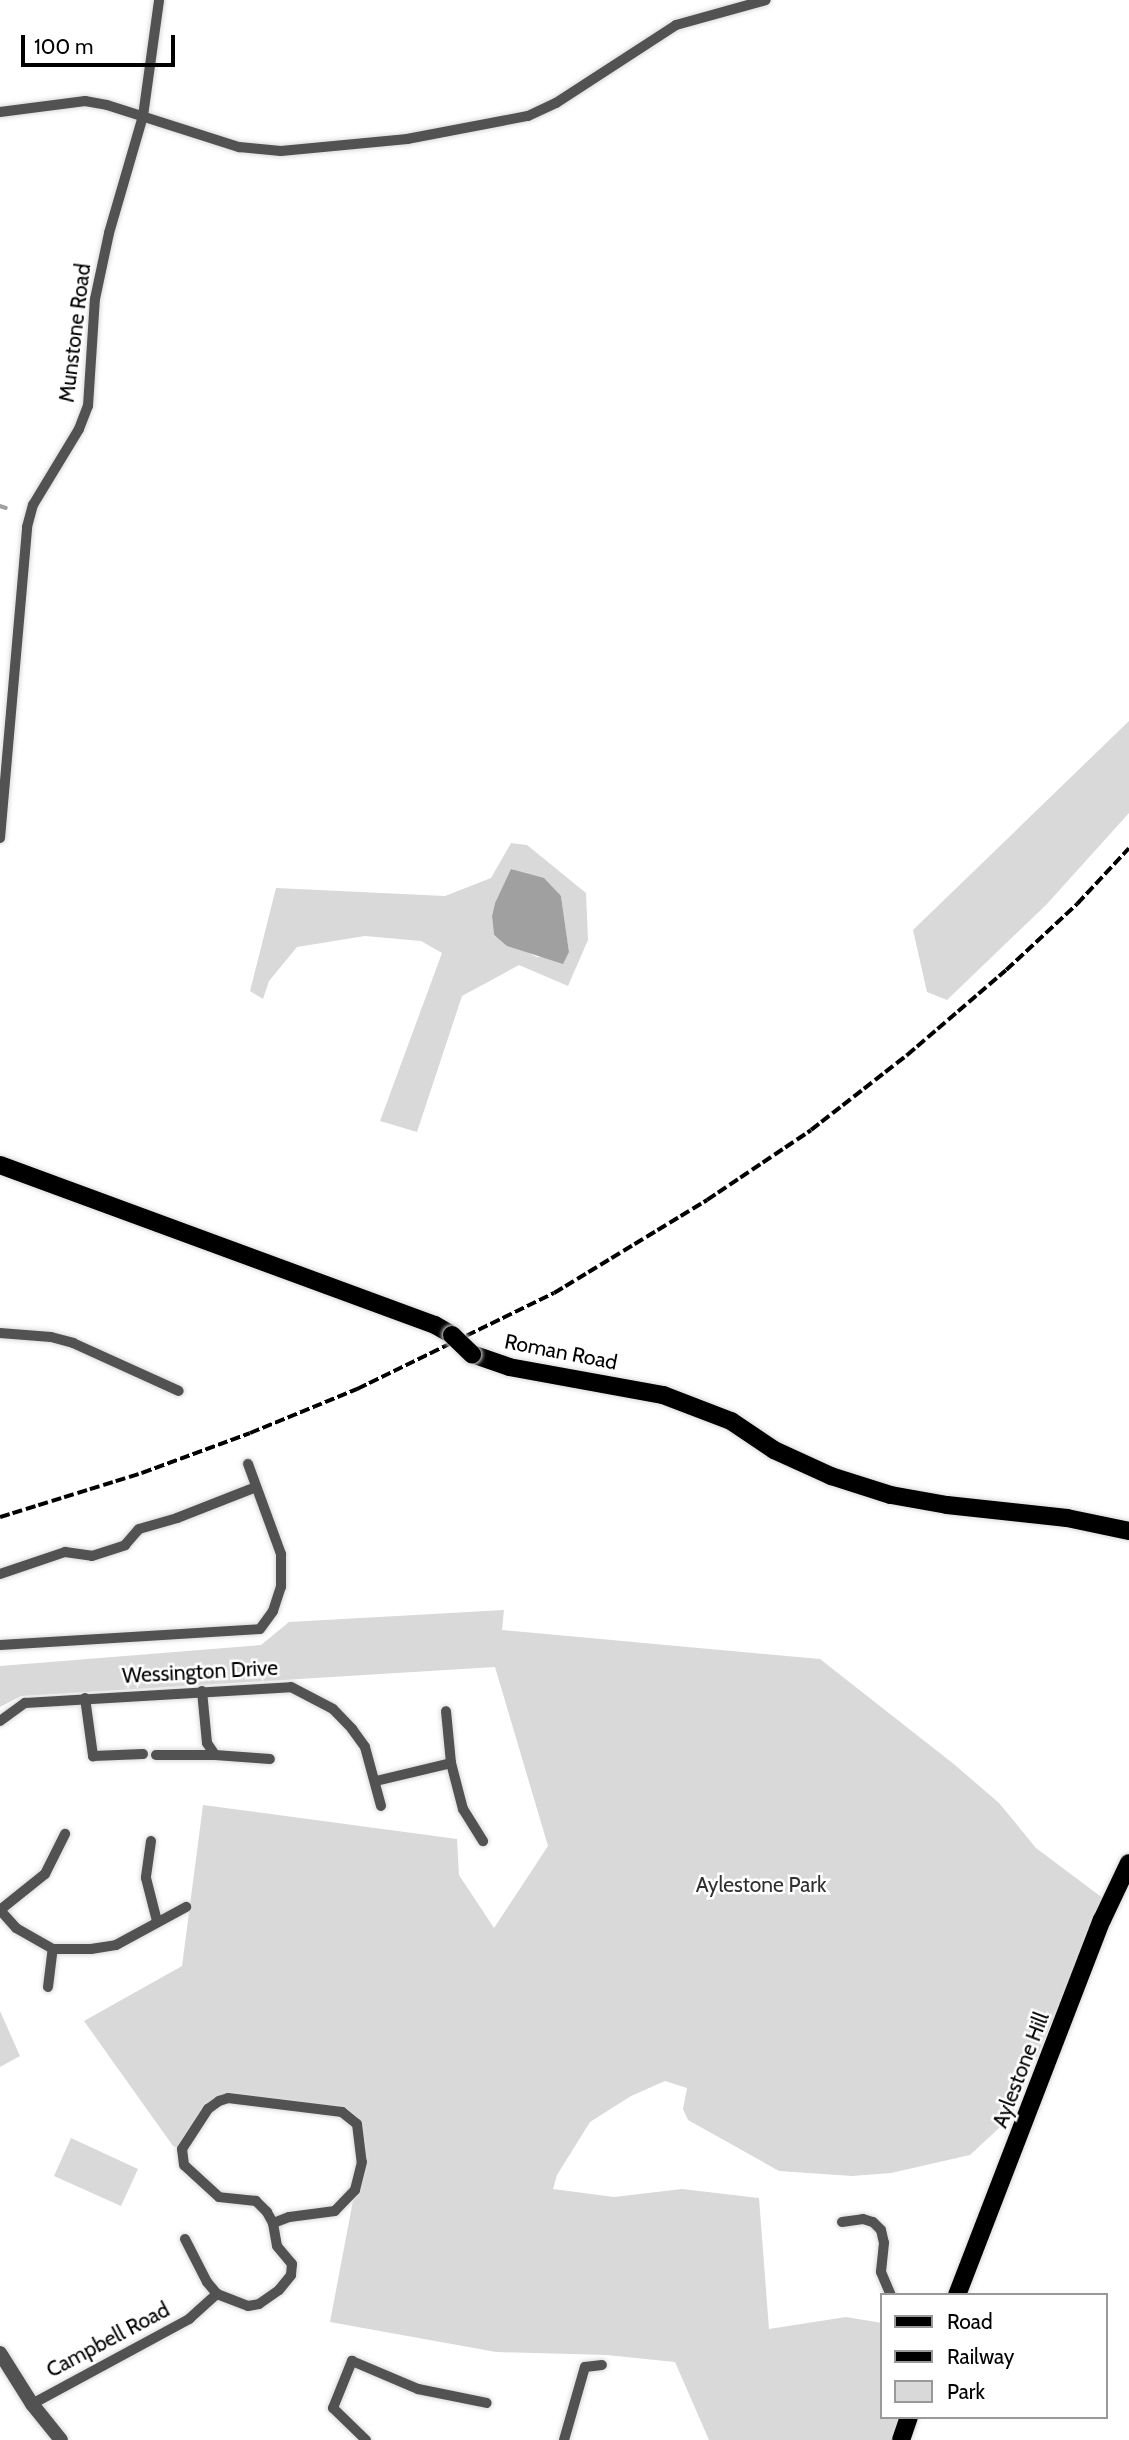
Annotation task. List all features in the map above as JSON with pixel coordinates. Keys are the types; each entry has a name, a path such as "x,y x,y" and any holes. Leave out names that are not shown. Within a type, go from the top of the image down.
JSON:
{"main road":[{"name":"Roman Road","path":"0,1165 435,1325 452,1335 472,1354 509,1367 663,1395 731,1421 774,1450 831,1476 891,1495 947,1505 1067,1518 1129,1531"},
{"name":"Aylestone Hill","path":"958,2293 1102,1920 1129,1863"},
{"path":"901,2440 908,2419"}],"street":[{"name":"Munstone Road","path":"0,838 27,527 33,505 79,429 88,406 95,299 108,233 143,116 159,0"},
{"path":"0,112 85,101 143,116 239,147 281,151 394,141 505,122 543,110 688,19 760,4 766,0"},
{"path":"0,1333 51,1337 73,1343 178,1391"},
{"path":"0,1645 260,1629 273,1611 281,1587 281,1554 248,1464"},
{"path":"0,1574 65,1552 92,1556 125,1545 139,1529 177,1518 256,1487"},
{"name":"Wessington Drive","path":"0,1721 25,1703 291,1687 313,1696 333,1709 352,1728 365,1748 381,1806"},
{"path":"202,1691 207,1743 215,1755"},
{"path":"85,1698 93,1756 143,1754"},
{"path":"446,1711 451,1763 463,1809 482,1841"},
{"path":"156,1755 270,1759"},
{"path":"376,1781 451,1763"},
{"path":"65,1834 45,1874 0,1910 16,1928 52,1949 116,1945 186,1907"},
{"path":"151,1841 146,1878 157,1922"},
{"path":"48,1987 52,1949"},
{"path":"185,2239 207,2281 217,2294 248,2306 259,2304 279,2290 290,2275 292,2264 277,2246 273,2223 256,2201 219,2197 184,2165 182,2149 208,2109 228,2098 342,2112 357,2124 362,2162 355,2190 335,2211 289,2217 273,2223"},
{"path":"842,2222 863,2219 873,2222 881,2230 884,2243 881,2272 890,2293"},
{"name":"Campbell Road","path":"32,2404 189,2319 217,2294"},
{"path":"0,2353 32,2404 61,2440"},
{"path":"366,2440 333,2408 352,2361 418,2389 486,2403"},
{"path":"564,2440 585,2367 602,2365"}],"green space":[{"path":"1129,721 1129,813 1046,905 947,1000 927,992 913,930"},
{"path":"511,843 527,845 586,893 588,940 568,986 519,965 462,996 417,1132 380,1121 442,953 421,941 365,936 297,947 269,981 263,999 250,991 276,888 445,896 491,878","holes":["512,869 561,896 569,952 537,957 494,936 492,916 495,903"]},
{"name":"Aylestone Park","path":"504,1610 502,1630 820,1659 955,1765 999,1803 1036,1848 1104,1899 1011,2117 970,2155 891,2173 852,2176 779,2171 688,2120 683,2109 687,2088 665,2081 631,2096 590,2122 557,2175 553,2189 614,2197 682,2189 759,2198 769,2329 846,2317 880,2323 880,2419 902,2419 894,2440 709,2440 675,2362 606,2355 496,2352 330,2322 355,2190 360,2179 352,2117 219,2101 182,2149 173,2146 84,2021 182,1966 203,1805 457,1839 459,1875 494,1928 548,1846 495,1667 21,1696 0,1707 0,1666 261,1645 289,1622"},
{"path":"0,2011 20,2056 0,2067"},
{"path":"71,2138 138,2169 121,2206 54,2176"}],"shaded area":[{"path":"511,869 544,878 561,896 569,952 563,964 507,946 494,935 492,916 495,903"}],"waterway":[{"path":"0,506 6,508"}],"railway":[{"path":"0,1517 142,1473 250,1433 357,1389 554,1293 707,1200 811,1130 907,1055 1006,970 1077,904 1129,848"}]}
